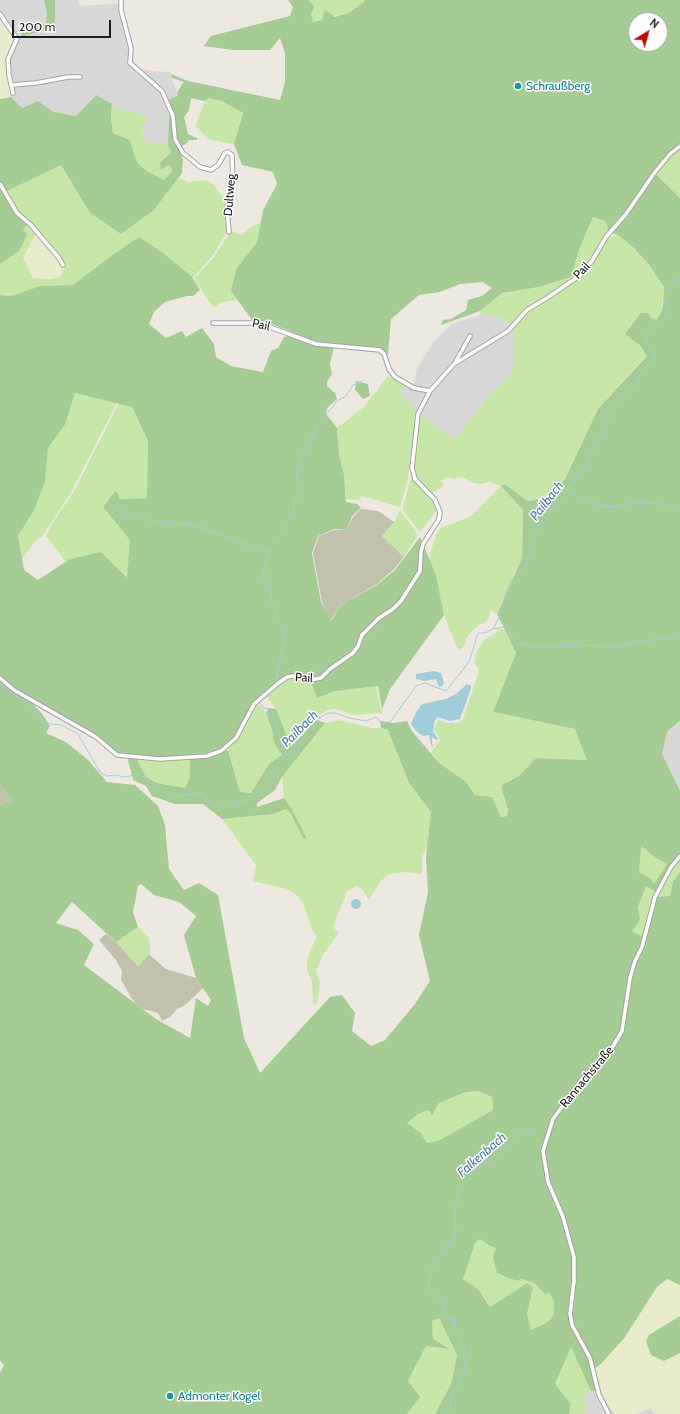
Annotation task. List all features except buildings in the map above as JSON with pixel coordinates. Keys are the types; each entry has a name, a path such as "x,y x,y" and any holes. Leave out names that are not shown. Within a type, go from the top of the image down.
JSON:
{"street":[{"name":"Dultweg","path":"121,0 121,10 131,48 130,63 162,91 173,116 175,139 183,153 200,167 211,170 218,165 225,153 228,152 232,156 233,181 227,208 229,232"},
{"path":"0,14 18,38 8,59 9,76 13,93"},
{"path":"12,85 36,83 68,77 80,77"},
{"name":"Pail","path":"454,364 508,331 527,310 579,276 592,261 606,237 626,214 655,172 670,154 680,146"},
{"path":"0,184 17,213 31,225 59,258 62,265"},
{"name":"Pail","path":"213,323 260,323 316,344 380,350 384,354 389,369 395,377 414,388 430,391"},
{"name":"Pail","path":"0,678 14,690 96,737 111,752 122,757 134,755 160,759 175,759 216,754 227,748 236,738 249,711 259,699 287,678 302,677 310,680 321,678 330,669 353,654 362,635 379,618 393,609 415,581 420,571 423,544 439,519 440,512 435,500 415,479 412,468 418,414 430,391 454,364 470,336"},
{"name":"Rannachstraße","path":"609,1414 599,1395 590,1358 572,1325 570,1314 574,1281 574,1257 564,1217 548,1182 543,1151 553,1119 582,1079 609,1053 622,1031 630,978 635,961 642,947 655,897 670,867 680,856"}],"shaded area":[{"path":"0,0 44,0 47,14 46,23 21,32 22,37 38,32 55,22 55,0 78,0 80,6 122,3 134,62 142,69 170,72 178,96 169,117 168,145 145,141 142,127 148,118 135,112 112,107 112,104 76,116 54,112 38,101 22,108 11,97 7,71 7,57 14,45 15,37 0,18"},
{"path":"0,18 15,39 14,45 7,57 7,71 11,97 0,99"},
{"path":"37,230 59,256 65,268 60,277 50,279 33,278 23,258"},
{"path":"481,315 497,316 513,327 513,372 487,398 454,440 418,414 400,392 404,384 413,386 417,368 434,341 452,324"},
{"path":"361,509 378,511 394,522 382,536 404,557 394,569 377,584 341,605 330,621 322,602 313,553 319,536 335,530 347,529 353,517"},
{"path":"680,722 680,791 662,755 667,732"},
{"path":"0,785 11,801 0,805"},
{"path":"106,934 116,942 143,949 166,969 196,978 203,988 185,1005 177,1009 170,1017 162,1021 158,1013 143,1009 136,1004 131,997 121,980 122,971 116,960 99,940"},
{"path":"667,1279 680,1285 680,1316 649,1335 663,1361 680,1353 680,1414 656,1414 650,1408 635,1414 614,1414 601,1391 594,1368 600,1365 625,1337 657,1287"},
{"path":"591,1391 601,1391 614,1414 582,1414 588,1408 582,1395"},
{"path":"650,1408 656,1414 635,1414"}],"green space":[{"path":"44,0 55,0 55,22 38,32 22,37 21,32 46,23 47,14"},
{"path":"288,0 308,0 314,6 311,15 313,22 322,20 325,10 335,17 350,12 365,0 680,0 680,143 654,171 625,213 617,220 609,231 607,230 608,227 605,221 593,217 579,250 571,277 539,287 502,293 480,311 441,325 443,320 451,319 466,310 468,300 482,296 492,288 483,282 460,284 440,292 419,295 391,319 388,354 386,355 383,349 314,341 267,322 252,320 231,291 236,269 257,242 263,210 277,184 273,172 242,165 234,144 243,113 222,101 209,98 204,101 191,98 189,110 184,117 188,134 197,138 197,140 189,140 186,144 178,148 183,160 182,173 154,210 121,234 90,213 61,165 3,193 16,213 27,224 23,230 27,235 19,251 0,264 0,99 11,97 22,108 38,101 54,112 76,116 96,95 112,104 111,117 113,133 130,140 136,160 139,164 147,171 164,180 172,172 172,168 168,165 161,170 160,163 171,152 168,145 169,117 171,115 166,101 178,96 177,92 184,82 172,78 171,74 188,81 280,100 285,82 285,53 280,38 270,50 233,50 204,46 211,36 290,16 293,7"},
{"path":"303,0 365,0 365,2 350,12 313,22"},
{"path":"209,98 222,101 243,113 234,144 210,140 195,126 206,99"},
{"path":"112,107 135,112 148,117 142,127 145,141 168,145 171,152 164,158 172,168 172,172 168,177 164,180 147,171 136,160 130,140 113,133 111,117"},
{"path":"680,141 680,198 655,172 679,149"},
{"path":"61,165 90,213 121,234 154,210 178,178 188,182 205,180 213,184 227,202 225,214 228,230 213,255 193,278 139,237 73,285 40,286 11,296 0,295 0,264 19,251 23,230 16,213 3,193","holes":["37,231 59,256 65,268 60,277 50,279 33,278 23,258"]},
{"path":"655,175 657,175 680,198 680,721 667,732 662,754 680,791 680,856 657,892 646,886 638,907 640,920 632,931 643,937 652,899 655,897 670,896 673,881 680,872 680,1285 667,1279 657,1287 625,1337 600,1365 594,1368 601,1391 591,1391 571,1347 555,1384 571,1404 569,1414 435,1414 451,1384 457,1355 439,1318 432,1321 433,1339 450,1349 426,1346 408,1381 420,1397 407,1414 0,1414 0,1373 4,1365 0,1361 0,805 11,801 0,785 0,681 11,691 30,701 43,715 50,726 46,733 66,742 88,760 107,782 135,785 158,806 165,825 169,869 184,890 199,883 218,895 244,1038 260,1073 330,997 342,995 355,1013 352,1031 371,1046 385,1040 415,1004 430,981 419,935 428,892 426,857 431,812 409,783 388,730 381,728 380,721 393,723 407,721 412,731 438,762 466,782 475,795 492,797 501,817 507,816 508,810 502,785 519,776 536,758 587,760 575,729 493,712 516,653 497,614 522,558 523,510 501,486 505,484 527,501 546,499 565,479 598,409 647,356 640,345 625,334 641,313 648,313 651,318 656,320 661,313 663,305 664,287 650,266 634,248 618,235 611,233","holes":["643,847 654,857 667,864 654,884 651,879 639,872 641,848","141,884 154,895 179,902 196,916 184,935 196,978 211,1000 208,1006 196,998 190,1038 156,1019 84,965 94,944 78,930 56,923 72,902 116,942 138,927 133,912 138,886","479,1091 492,1097 493,1110 440,1140 427,1143 421,1133 407,1123 418,1114 428,1110 432,1115 439,1103 466,1092","480,1239 496,1248 493,1256 497,1273 518,1281 521,1279 534,1283 545,1294 549,1293 554,1301 554,1313 551,1319 531,1330 527,1314 533,1287 527,1283 490,1307 478,1289 463,1279 475,1243"]},
{"path":"593,217 605,221 608,227 607,235 592,259 578,275 562,288 528,309 512,326 497,316 481,315 480,311 502,293 539,287 571,277 579,250"},
{"path":"261,222 257,242 236,269 231,291 237,300 219,303 217,307 213,306 194,280 195,278 214,257 231,231 242,235 249,228"},
{"path":"618,235 634,248 650,266 664,287 661,313 656,320 651,318 640,345 647,355 598,409 565,479 546,499 527,501 505,484 501,486 490,482 481,484 473,483 462,477 453,479 447,477 441,481 444,486 433,493 429,491 414,472 417,425 420,415 454,440 487,398 513,372 513,328 523,315 583,272 606,238"},
{"path":"139,237 163,253 191,276 200,290 193,296 187,296 165,302 154,312 149,324 166,338 182,331 186,337 202,328 214,344 216,357 231,366 263,372 271,351 278,348 284,337 293,335 313,344 334,347 330,364 332,374 327,382 327,386 335,393 337,399 327,408 326,414 337,428 339,455 344,475 346,502 357,504 361,508 352,516 347,529 335,529 318,536 312,553 321,602 331,621 341,605 377,585 395,570 420,537 436,575 444,615 390,689 382,709 378,686 336,691 317,698 310,680 302,677 287,677 249,711 236,738 216,753 175,759 122,757 96,737 14,690 0,678 0,295 11,296 40,286 73,285","holes":["75,393 132,407 148,441 147,498 120,499 116,490 103,507 130,540 127,578 101,552 70,559 38,580 24,570 18,536 34,510 45,482 48,448 65,425"]},
{"path":"388,376 404,384 400,392 417,412 407,483 400,507 361,496 360,500 346,499 344,475 339,455 337,428 364,407"},
{"path":"356,381 368,384 370,396 363,399 355,390"},
{"path":"75,393 117,403 70,494 43,535 34,543 22,559 18,536 34,510 45,482 48,448 65,425"},
{"path":"119,403 132,407 148,441 147,498 120,499 116,490 103,507 131,540 127,579 70,559 66,562 46,536 53,522 73,493"},
{"path":"411,477 433,500 438,509 420,532 404,512 403,507"},
{"path":"501,486 523,510 522,558 496,614 491,610 488,619 472,631 467,637 464,647 458,650 444,615 436,575 429,559 430,554 436,535 440,528 470,517"},
{"path":"400,510 418,535 404,557 382,536 394,522"},
{"path":"498,629 504,629 516,653 493,712 575,729 588,760 536,758 519,776 502,785 508,810 507,816 501,817 499,812 482,795 475,795 466,782 438,762 431,753 440,740 434,729 438,720 447,723 459,723 463,719 478,674 478,668 474,662 477,651 484,640 496,633"},
{"path":"293,677 311,681 317,698 336,691 376,686 382,713 354,715 336,709 328,710 321,714 290,747 276,709 266,695 282,682"},
{"path":"257,703 266,713 272,729 274,743 282,755 269,764 251,793 240,792 228,748"},
{"path":"269,708 276,709 291,747 316,720 325,723 282,777 275,790 257,803 257,807 284,798 292,809 307,839 303,838 291,814 286,809 273,814 222,819 203,804 175,804 152,796 146,786 133,780 128,760 135,756 146,777 157,783 185,788 190,777 190,759 211,757 228,750 240,792 251,793 269,764 282,755 274,743 272,729 266,713"},
{"path":"339,720 372,728 388,730 409,783 431,812 427,849 422,856 422,874 406,872 389,874 380,882 369,900 363,890 357,886 347,891 333,927 339,933 324,953 316,970 320,983 316,1005 313,1004 312,982 307,969 307,959 317,936 312,930 305,907 298,896 287,889 253,881 256,865 222,819 273,814 286,809 291,814 303,838 292,809 284,799 282,777 325,723"},
{"path":"135,756 172,761 190,759 190,777 185,788 157,783 146,777"},
{"path":"643,847 654,857 667,864 654,885 651,879 639,872 641,848"},
{"path":"680,856 680,872 673,881 670,896 655,897 643,937 632,931 640,920 638,907 646,886 657,891"},
{"path":"138,927 149,938 150,953 138,967 116,942"},
{"path":"479,1091 492,1097 493,1110 440,1140 427,1143 421,1133 407,1123 418,1114 428,1110 432,1115 439,1103 466,1092"},
{"path":"480,1239 496,1248 497,1273 518,1281 521,1279 534,1283 536,1286 549,1293 554,1301 554,1313 551,1319 531,1330 527,1314 533,1287 527,1283 490,1307 485,1298 463,1279 475,1243"},
{"path":"680,1316 680,1353 664,1361 651,1355 646,1341 649,1335"},
{"path":"439,1318 457,1355 451,1384 435,1414 407,1414 420,1397 408,1381 426,1346 449,1349 433,1339 432,1320"},
{"path":"571,1346 591,1391 582,1395 588,1408 582,1414 569,1414 571,1404 555,1384"}],"water":[{"path":"434,671 441,673 444,683 442,686 439,687 436,679 424,681 416,679 416,674"},
{"path":"467,684 471,686 471,689 460,719 450,721 438,717 435,720 433,731 438,739 436,740 432,737 432,748 429,735 423,736 417,732 411,724 416,712 422,704 446,699 456,694"},
{"path":"354,899 358,899 361,904 358,909 354,909 351,906 351,902"}],"waterway":[{"name":"Pailbach","path":"0,683 14,695 22,697 42,720 50,724 61,725 78,734 100,772 107,776 116,775 123,777 131,776 135,773 148,778 164,792 174,796 202,793 213,806 245,801 251,795 262,791 271,784 279,771 276,762 291,752 321,717 328,713 336,713 349,718 366,721 376,717 383,724 391,721 416,686 425,683 446,691 469,662 478,633 485,633 493,629 500,616 504,598 510,582 525,566 538,525 583,470 589,455 610,421 603,415 627,394 652,360 656,358 645,339 650,330 666,318 668,309 665,295 680,276"},
{"path":"275,545 283,531 283,526 287,523 291,514 294,513 293,506 296,497 300,493 298,489 300,485 296,479 300,461 306,449 305,446 309,444 308,442 312,439 317,426 324,423 326,415 337,401 346,396 353,385 363,381"},
{"path":"568,491 580,499 589,499 601,506 614,507 636,502 660,504 674,509 680,507"},
{"path":"109,503 127,515 144,517 150,521 193,525 268,552"},
{"path":"257,698 274,684 276,680 285,629 275,617 276,607 272,602 270,589 262,578 267,559 266,556 272,548"},
{"path":"493,629 505,627"},
{"path":"507,628 514,642 532,647 552,647 564,644 620,647 631,643 680,636"},
{"path":"259,702 263,708 268,709 269,717 275,720 277,731 280,733 279,740 284,740 281,749 286,751 284,755"},
{"name":"Falkenbach","path":"446,1414 450,1408 452,1394 467,1368 463,1357 465,1349 454,1330 455,1319 447,1318 443,1313 446,1303 431,1290 429,1286 430,1273 443,1250 454,1239 458,1189 471,1173 490,1160 521,1134 537,1131"}],"place":[{"name":"Schraußberg","path":"518,86"},
{"name":"Admonter Kogel","path":"170,1396"}]}
